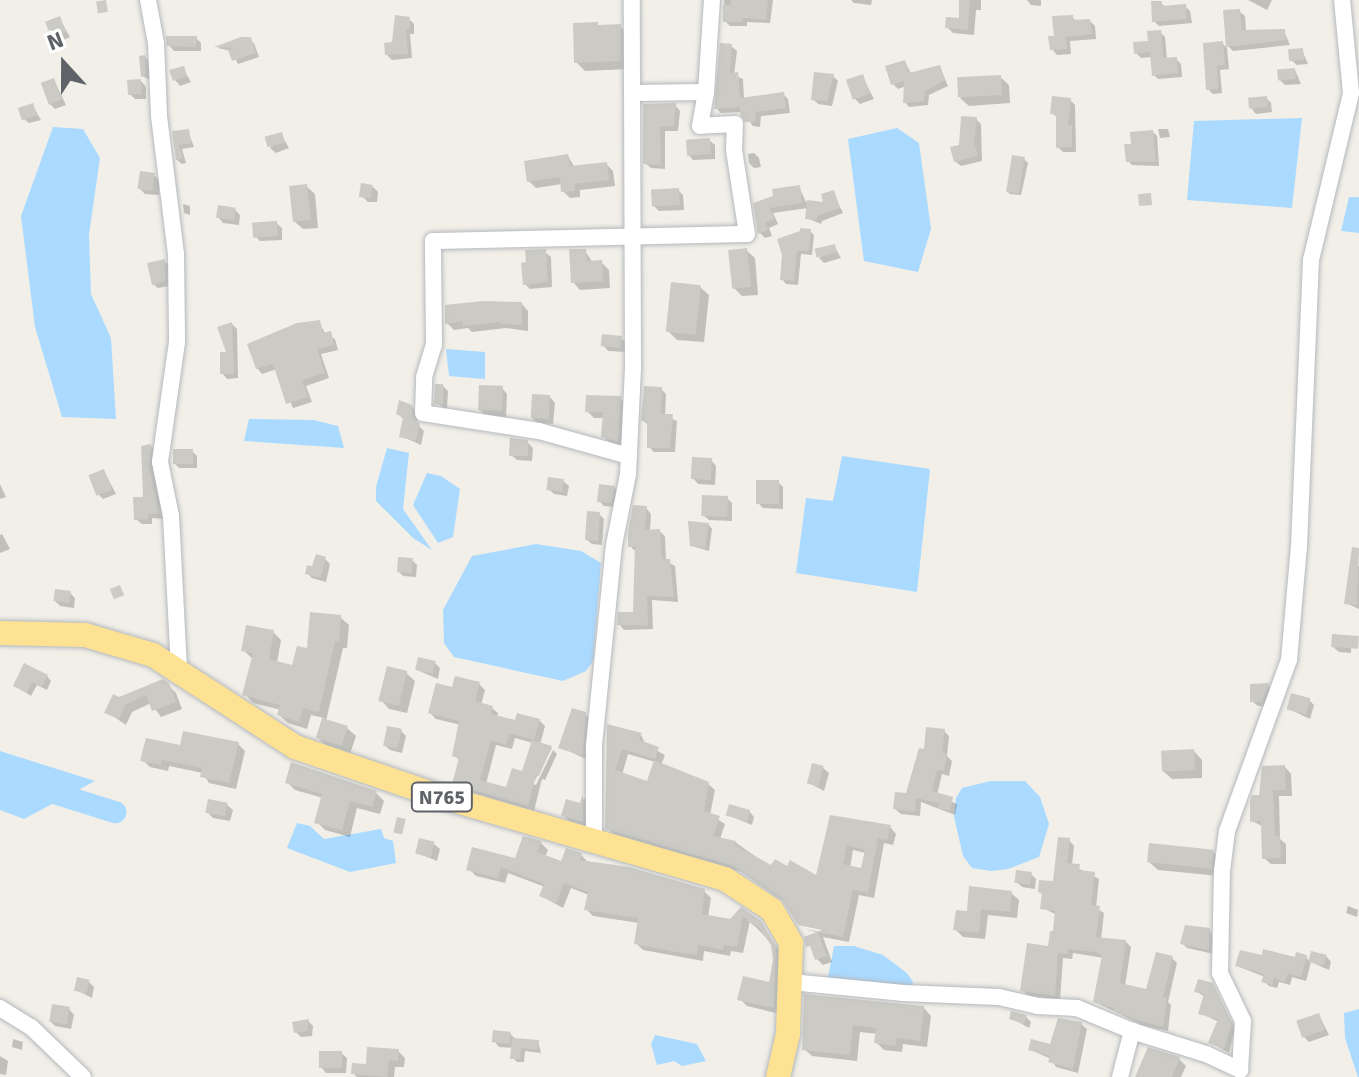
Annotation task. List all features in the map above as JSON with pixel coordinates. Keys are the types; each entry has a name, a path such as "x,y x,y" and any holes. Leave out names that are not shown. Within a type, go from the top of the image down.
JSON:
{"highway":[{"name":"N765","path":"0,633 85,635 153,655 295,747 429,793 725,879 772,910 791,943 788,1034 778,1077"}],"street":[{"path":"148,0 156,43 159,116 176,254 177,342 160,462 171,516 179,671"},
{"path":"594,842 594,745 614,545 629,456 634,236 632,0"},
{"path":"629,456 539,431 423,413 424,377 434,345 433,241 747,234 734,150 735,124 700,126 706,92 712,0"},
{"path":"791,982 903,993 999,997 1037,1006 1077,1008 1132,1031 1206,1054 1245,1073 1243,1021 1220,973 1222,871 1227,831 1289,660 1299,546 1311,260 1351,93 1342,0"},
{"path":"633,93 706,92"},
{"path":"0,1008 31,1027 83,1077"},
{"path":"1120,1077 1132,1031"}],"water":[{"path":"1302,118 1292,208 1187,200 1194,121"},
{"path":"53,127 83,129 100,158 89,235 91,294 111,338 116,419 62,417 35,327 21,216"},
{"path":"897,128 919,143 931,229 918,272 864,261 848,139"},
{"path":"1349,197 1359,197 1359,233 1341,231"},
{"path":"446,349 485,352 485,379 449,376"},
{"path":"249,419 313,420 338,426 344,448 244,441"},
{"path":"387,448 409,453 403,509 432,550 413,538 376,501 376,487"},
{"path":"842,456 930,469 917,592 796,573 806,498 833,501"},
{"path":"427,473 441,476 460,489 453,537 438,543 413,505"},
{"path":"536,544 581,551 601,563 593,661 586,671 563,681 454,657 444,643 443,610 472,556"},
{"path":"0,751 95,781 24,819 0,810"},
{"path":"991,781 1025,781 1040,797 1049,824 1039,857 1008,869 991,871 972,868 963,856 954,817 956,798 962,788"},
{"path":"297,823 310,826 324,839 381,829 384,838 393,841 396,863 350,872 287,848"},
{"path":"834,946 854,946 883,955 907,973 913,982 911,988 827,983"},
{"path":"1359,1009 1358,1077 1345,1038 1344,1013"},
{"path":"655,1035 697,1044 706,1061 682,1066 674,1061 657,1065 651,1044"}],"building":[{"path":"106,0 108,12 98,13 96,2"},
{"path":"731,0 768,0 766,20 743,18 743,22 723,22 723,5 731,5"},
{"path":"959,0 970,0 968,30 945,28 946,17 959,18"},
{"path":"1151,1 1162,1 1162,6 1186,4 1187,19 1152,22"},
{"path":"1240,9 1242,30 1285,29 1286,40 1226,47 1223,10"},
{"path":"395,15 410,17 409,30 406,30 408,54 385,55 384,43 392,42"},
{"path":"1073,15 1073,20 1090,19 1092,34 1066,37 1067,49 1050,50 1048,36 1054,36 1052,16"},
{"path":"60,16 66,32 51,38 45,22"},
{"path":"598,22 598,25 621,24 621,61 574,63 573,23"},
{"path":"1161,30 1163,58 1177,57 1178,73 1152,76 1150,52 1134,54 1133,42 1148,41 1147,31"},
{"path":"166,36 197,36 196,47 167,46"},
{"path":"241,37 251,37 256,53 232,61 228,50 236,48 214,47"},
{"path":"1223,41 1225,65 1217,66 1218,89 1206,90 1203,43"},
{"path":"720,43 732,44 730,73 738,72 740,98 784,92 786,108 756,112 755,122 745,122 740,107 714,109"},
{"path":"1303,48 1304,60 1289,61 1288,49"},
{"path":"145,55 146,76 141,77 139,56"},
{"path":"905,60 909,73 940,65 945,80 925,91 924,101 903,103 904,81 891,85 885,66"},
{"path":"184,66 187,76 173,81 169,70"},
{"path":"1295,68 1296,79 1278,81 1277,70"},
{"path":"814,72 834,74 827,101 811,100"},
{"path":"863,74 870,94 853,100 846,80"},
{"path":"1001,75 1002,95 958,97 957,77"},
{"path":"54,78 62,100 49,104 41,83"},
{"path":"141,79 142,94 128,95 127,80"},
{"path":"1052,96 1071,98 1068,125 1072,125 1072,147 1056,148 1056,114 1050,114"},
{"path":"1267,96 1268,107 1249,109 1248,98"},
{"path":"33,103 37,115 22,120 18,108"},
{"path":"676,103 674,126 660,127 661,165 643,164 643,104"},
{"path":"961,116 977,117 974,143 978,156 954,162 950,147 959,145"},
{"path":"189,129 191,143 179,145 183,159 176,160 172,131"},
{"path":"1153,130 1156,162 1126,162 1124,144 1131,144 1130,132"},
{"path":"282,132 285,143 267,147 265,137"},
{"path":"710,138 711,154 687,156 686,140"},
{"path":"568,154 570,166 607,162 609,180 574,184 575,191 561,192 560,177 527,182 524,161"},
{"path":"1012,155 1025,157 1019,194 1006,192"},
{"path":"140,171 155,173 152,191 137,189"},
{"path":"361,183 373,185 371,199 359,197"},
{"path":"307,184 311,220 293,222 289,186"},
{"path":"800,185 802,203 770,208 774,219 765,223 768,230 758,234 753,203 773,196 772,189"},
{"path":"679,188 680,205 652,206 651,189"},
{"path":"834,190 840,208 817,216 817,220 805,219 807,200 823,202 821,194"},
{"path":"1151,193 1152,205 1139,206 1138,194"},
{"path":"218,205 236,208 234,221 216,218"},
{"path":"277,221 278,236 253,238 252,223"},
{"path":"800,228 811,229 809,251 797,251 794,281 780,280 782,255 777,239 800,231"},
{"path":"835,244 837,253 817,257 815,249"},
{"path":"747,248 751,287 732,289 728,250"},
{"path":"546,249 548,282 523,285 521,263 526,262 525,250"},
{"path":"569,249 586,249 587,261 602,260 603,281 571,283"},
{"path":"165,259 165,281 152,285 147,263"},
{"path":"671,282 701,285 696,335 666,332"},
{"path":"483,301 522,302 522,325 500,322 463,326 463,321 445,324 445,305"},
{"path":"320,320 323,333 331,331 334,345 317,349 325,373 302,380 308,397 286,404 273,364 256,369 247,344 297,323"},
{"path":"232,322 234,374 220,374 220,352 226,352 217,327"},
{"path":"602,334 622,336 621,348 601,346"},
{"path":"435,384 443,384 443,405 434,404"},
{"path":"479,385 503,386 502,411 478,410"},
{"path":"644,386 662,387 661,414 673,414 670,448 647,448 647,422 641,421"},
{"path":"532,394 550,395 549,419 531,418"},
{"path":"586,395 621,396 618,442 601,437 603,412 585,412"},
{"path":"399,400 412,405 413,417 420,424 416,441 399,437 403,417 396,414"},
{"path":"510,438 528,440 528,456 509,456"},
{"path":"151,444 149,464 159,514 148,514 148,519 134,520 133,497 143,497 141,446"},
{"path":"173,449 193,449 193,464 173,464"},
{"path":"692,457 712,458 711,480 691,479"},
{"path":"104,469 112,489 96,496 88,475"},
{"path":"548,477 564,479 562,492 546,490"},
{"path":"756,480 779,480 779,504 756,504"},
{"path":"599,484 615,486 611,503 597,502"},
{"path":"702,495 728,496 727,517 701,516"},
{"path":"633,505 647,506 645,530 660,529 662,559 670,559 674,597 647,596 648,625 617,625 618,612 633,612 635,547 628,547 628,532"},
{"path":"587,511 600,512 598,541 585,540"},
{"path":"688,521 709,523 705,548 690,546"},
{"path":"1352,547 1359,548 1357,605 1344,604"},
{"path":"316,554 326,557 321,578 305,574 307,565 312,566"},
{"path":"398,557 413,558 412,573 397,572"},
{"path":"120,585 124,595 114,599 110,589"},
{"path":"55,589 71,591 69,603 54,601"},
{"path":"310,612 341,615 339,641 335,641 319,712 303,708 299,722 277,715 280,705 242,695 253,653 241,651 246,625 274,630 269,659 292,665 297,646 307,648"},
{"path":"1332,634 1359,636 1358,649 1331,647"},
{"path":"418,657 436,661 433,674 415,670"},
{"path":"24,663 48,675 42,687 32,682 27,693 13,686"},
{"path":"387,666 407,671 399,706 378,701"},
{"path":"455,676 480,682 475,701 493,706 491,714 515,720 517,713 540,719 534,740 509,733 506,745 491,740 480,780 506,787 512,768 522,771 532,740 552,746 539,776 536,775 528,806 452,784 459,758 452,756 459,721 428,713 436,683 452,687"},
{"path":"163,679 169,683 176,702 152,711 146,695 125,705 119,719 104,713 113,694 119,697"},
{"path":"1269,683 1262,702 1250,702 1250,684"},
{"path":"1291,693 1310,698 1306,715 1287,709"},
{"path":"572,708 586,712 583,756 558,748"},
{"path":"322,718 348,726 342,746 316,738"},
{"path":"607,724 642,733 639,740 659,747 655,759 622,749 615,770 647,781 654,760 709,782 704,811 720,816 713,836 736,841 735,845 771,865 775,859 787,866 790,860 816,875 830,815 891,825 887,840 878,838 868,893 853,890 843,937 818,932 827,956 815,960 810,946 806,947 804,937 822,930 798,925 781,898 733,866 605,829","holes":["847,845 865,850 861,868 843,864"]},
{"path":"387,726 402,729 398,748 383,746"},
{"path":"926,727 945,729 942,752 947,754 944,771 937,770 932,791 953,797 950,811 938,808 939,803 916,798 915,812 893,809 895,792 906,793 919,748 924,749"},
{"path":"183,731 239,742 229,783 200,777 202,768 162,760 161,765 140,761 146,738 180,745"},
{"path":"1194,749 1195,770 1162,772 1161,751"},
{"path":"291,762 377,791 372,807 350,801 342,830 314,823 322,794 285,783"},
{"path":"812,763 824,766 819,786 807,783"},
{"path":"1285,765 1286,790 1273,790 1275,836 1280,836 1281,858 1262,859 1261,821 1250,822 1250,801 1252,795 1259,795 1262,766"},
{"path":"583,794 583,822 561,816 566,799 580,803"},
{"path":"208,799 228,803 225,817 205,813"},
{"path":"729,804 750,810 747,822 726,816"},
{"path":"397,817 406,819 402,835 393,833"},
{"path":"523,836 542,841 537,852 561,861 566,848 582,853 580,860 629,867 705,889 702,914 730,919 741,907 761,921 776,947 774,1008 737,1000 743,976 769,982 773,960 771,945 757,925 755,927 743,916 737,947 724,945 723,950 698,945 697,955 676,952 634,944 638,918 584,910 588,892 564,883 556,903 539,896 544,884 501,867 498,878 466,870 472,847 515,858"},
{"path":"1058,837 1070,838 1067,863 1080,864 1079,870 1095,872 1091,905 1100,906 1096,937 1126,940 1120,983 1146,989 1156,952 1173,956 1163,997 1167,998 1163,1027 1135,1020 1113,1011 1114,1008 1093,1002 1102,955 1095,952 1068,949 1068,954 1058,953 1055,996 1020,991 1027,943 1048,946 1050,931 1053,931 1055,911 1040,909 1042,893 1038,892 1039,880 1053,881"},
{"path":"419,838 435,842 431,857 415,854"},
{"path":"1149,843 1214,850 1212,869 1147,862"},
{"path":"1016,870 1032,872 1030,885 1014,883"},
{"path":"969,886 1012,891 1010,912 981,909 979,933 953,930 956,910 967,911"},
{"path":"1185,925 1210,928 1209,950 1180,944"},
{"path":"1263,949 1295,957 1296,952 1307,955 1301,977 1288,973 1285,982 1274,978 1272,985 1261,982 1264,974 1235,966 1240,950 1262,955"},
{"path":"1311,951 1327,955 1324,966 1308,962"},
{"path":"77,977 90,980 87,994 74,991"},
{"path":"1198,979 1213,983 1232,1023 1224,1049 1208,1043 1218,1019 1198,1014 1204,994 1194,992"},
{"path":"804,994 924,1006 920,1041 896,1038 896,1046 874,1043 876,1028 853,1025 850,1055 802,1050"},
{"path":"52,1004 70,1007 67,1025 49,1022"},
{"path":"1011,1011 1027,1015 1024,1024 1009,1019"},
{"path":"1319,1013 1325,1030 1302,1038 1296,1021"},
{"path":"1058,1018 1082,1022 1073,1069 1048,1062 1050,1056 1028,1050 1031,1039 1050,1044"},
{"path":"309,1019 307,1031 294,1033 292,1022"},
{"path":"493,1030 511,1032 510,1044 492,1042"},
{"path":"512,1038 539,1040 538,1050 521,1048 520,1059 510,1059"},
{"path":"367,1047 399,1049 398,1061 389,1060 387,1077 351,1074 352,1063 366,1064"},
{"path":"1148,1047 1180,1057 1172,1077 1135,1077"},
{"path":"319,1051 342,1051 342,1068 319,1068"}],"waterway":[{"path":"0,776 115,812"}]}
